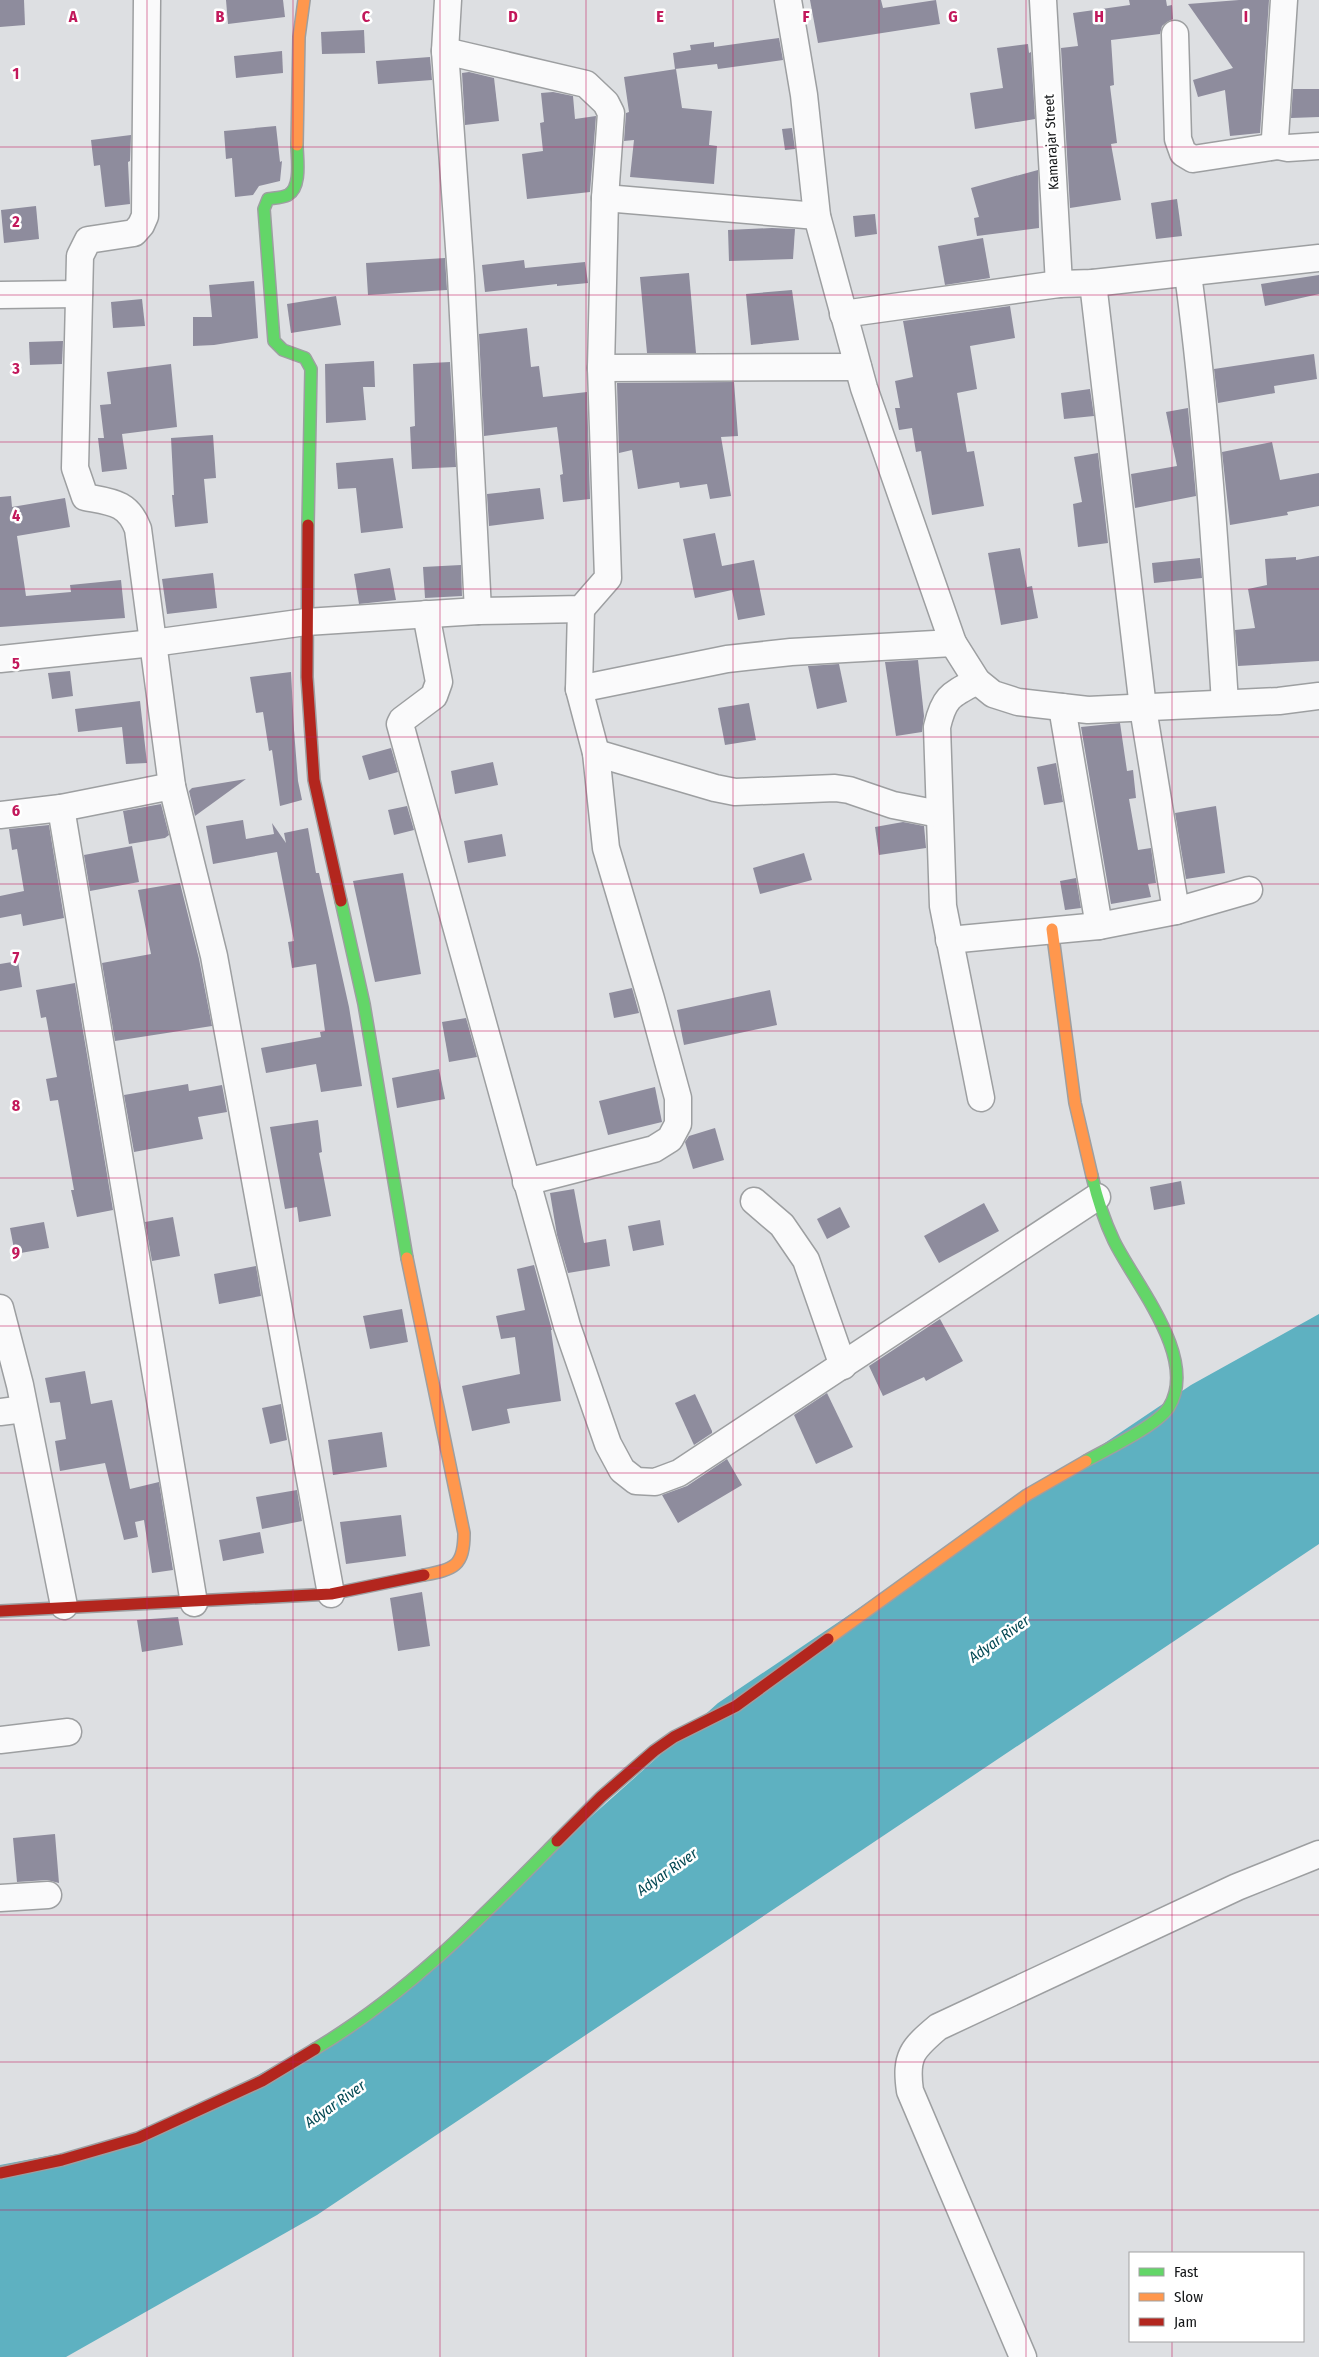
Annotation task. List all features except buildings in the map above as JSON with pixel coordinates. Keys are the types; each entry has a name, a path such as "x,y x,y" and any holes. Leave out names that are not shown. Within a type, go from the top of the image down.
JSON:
{"street":[{"path":"147,0 145,216 142,225 134,233 88,240 80,256 75,468 85,497 116,503 133,516 138,529 172,786 214,956 331,1594"},
{"path":"0,1611 64,1606 194,1603 331,1594 450,1570 460,1561 464,1550 464,1533 401,1229 364,1004 314,780 310,744 306,622 311,369 305,358 283,350 274,341 264,208 268,200 289,195 295,188 297,176 300,37 304,0"},
{"path":"448,0 445,51 461,276 478,611"},
{"path":"788,0 804,95 817,216 843,314 858,367 953,643 977,681 993,694 1018,702 1088,710 1319,696"},
{"name":"Kamarajar Street","path":"1044,0 1059,284"},
{"path":"1278,146 1275,138 1284,0"},
{"path":"1175,34 1178,139 1183,153 1193,159 1278,146 1288,148 1319,146"},
{"path":"445,51 586,84 606,103 610,113 605,198 601,368 608,578 581,609 579,689 596,753 606,848 676,1089 678,1124 670,1139 654,1149 526,1182"},
{"path":"605,198 817,216"},
{"path":"843,314 1059,284 1093,283 1188,274 1319,258"},
{"path":"1188,274 1200,368 1215,546 1225,703"},
{"path":"1093,283 1143,708 1176,911"},
{"path":"0,295 79,294"},
{"path":"601,368 858,367"},
{"path":"0,659 153,644 306,622 478,611 581,609"},
{"path":"426,614 439,682 434,696 402,720 400,724 567,1326 608,1444 622,1470 636,1481 655,1482 679,1473 1097,1197"},
{"path":"579,689 727,659 791,652 953,643"},
{"path":"977,681 953,693 942,708 938,727 943,906 981,1098"},
{"path":"1062,707 1099,926"},
{"path":"596,753 722,790 736,792 835,788 849,790 893,805 939,814"},
{"path":"0,815 60,808 172,786"},
{"path":"60,808 194,1603"},
{"path":"949,940 1099,926 1176,911 1250,890"},
{"path":"0,2172 62,2160 138,2138 262,2081 347,2030 400,1990 468,1932 602,1797 654,1751 674,1737 736,1706 1027,1495 1157,1420 1168,1407 1175,1390 1177,1376 1176,1359 1168,1337 1114,1240 1097,1197 1075,1103 1052,929"},
{"path":"754,1202 782,1225 806,1260 843,1366"},
{"path":"0,1308 12,1410 64,1606"},
{"path":"0,1740 68,1732"},
{"path":"1024,2357 910,2091 907,2070 916,2045 938,2027 1237,1887 1319,1854"},
{"path":"0,1898 48,1895"}],"water":[{"name":"Adyar River","path":"1319,1314 1319,1544 317,2215 66,2357 0,2357 0,2165 143,2138 373,2012 718,1703 1191,1385"}],"traffic: fast":[{"path":"297,145 298,172 295,186 288,195 268,199 264,209 274,341 283,350 305,358 311,369 308,525"},
{"path":"341,901 364,1004 407,1258"},
{"path":"1086,1461 1131,1437 1154,1422 1169,1407 1176,1388 1176,1366 1170,1344 1161,1322 1114,1241 1101,1209 1092,1176"},
{"path":"315,2049 382,2004 413,1979 472,1926 557,1841"}],"traffic: slow":[{"path":"297,145 299,37 304,0"},
{"path":"1052,929 1075,1103 1092,1176"},
{"path":"407,1258 464,1533 464,1544 459,1560 450,1568 424,1575"},
{"path":"828,1639 1027,1495 1086,1461"}],"traffic: jam":[{"path":"308,525 307,677 314,780 341,901"},
{"path":"0,1611 331,1594 424,1575"},
{"path":"557,1841 601,1797 654,1751 674,1737 736,1706 828,1639"},
{"path":"0,2173 62,2160 138,2138 262,2081 315,2049"}]}
